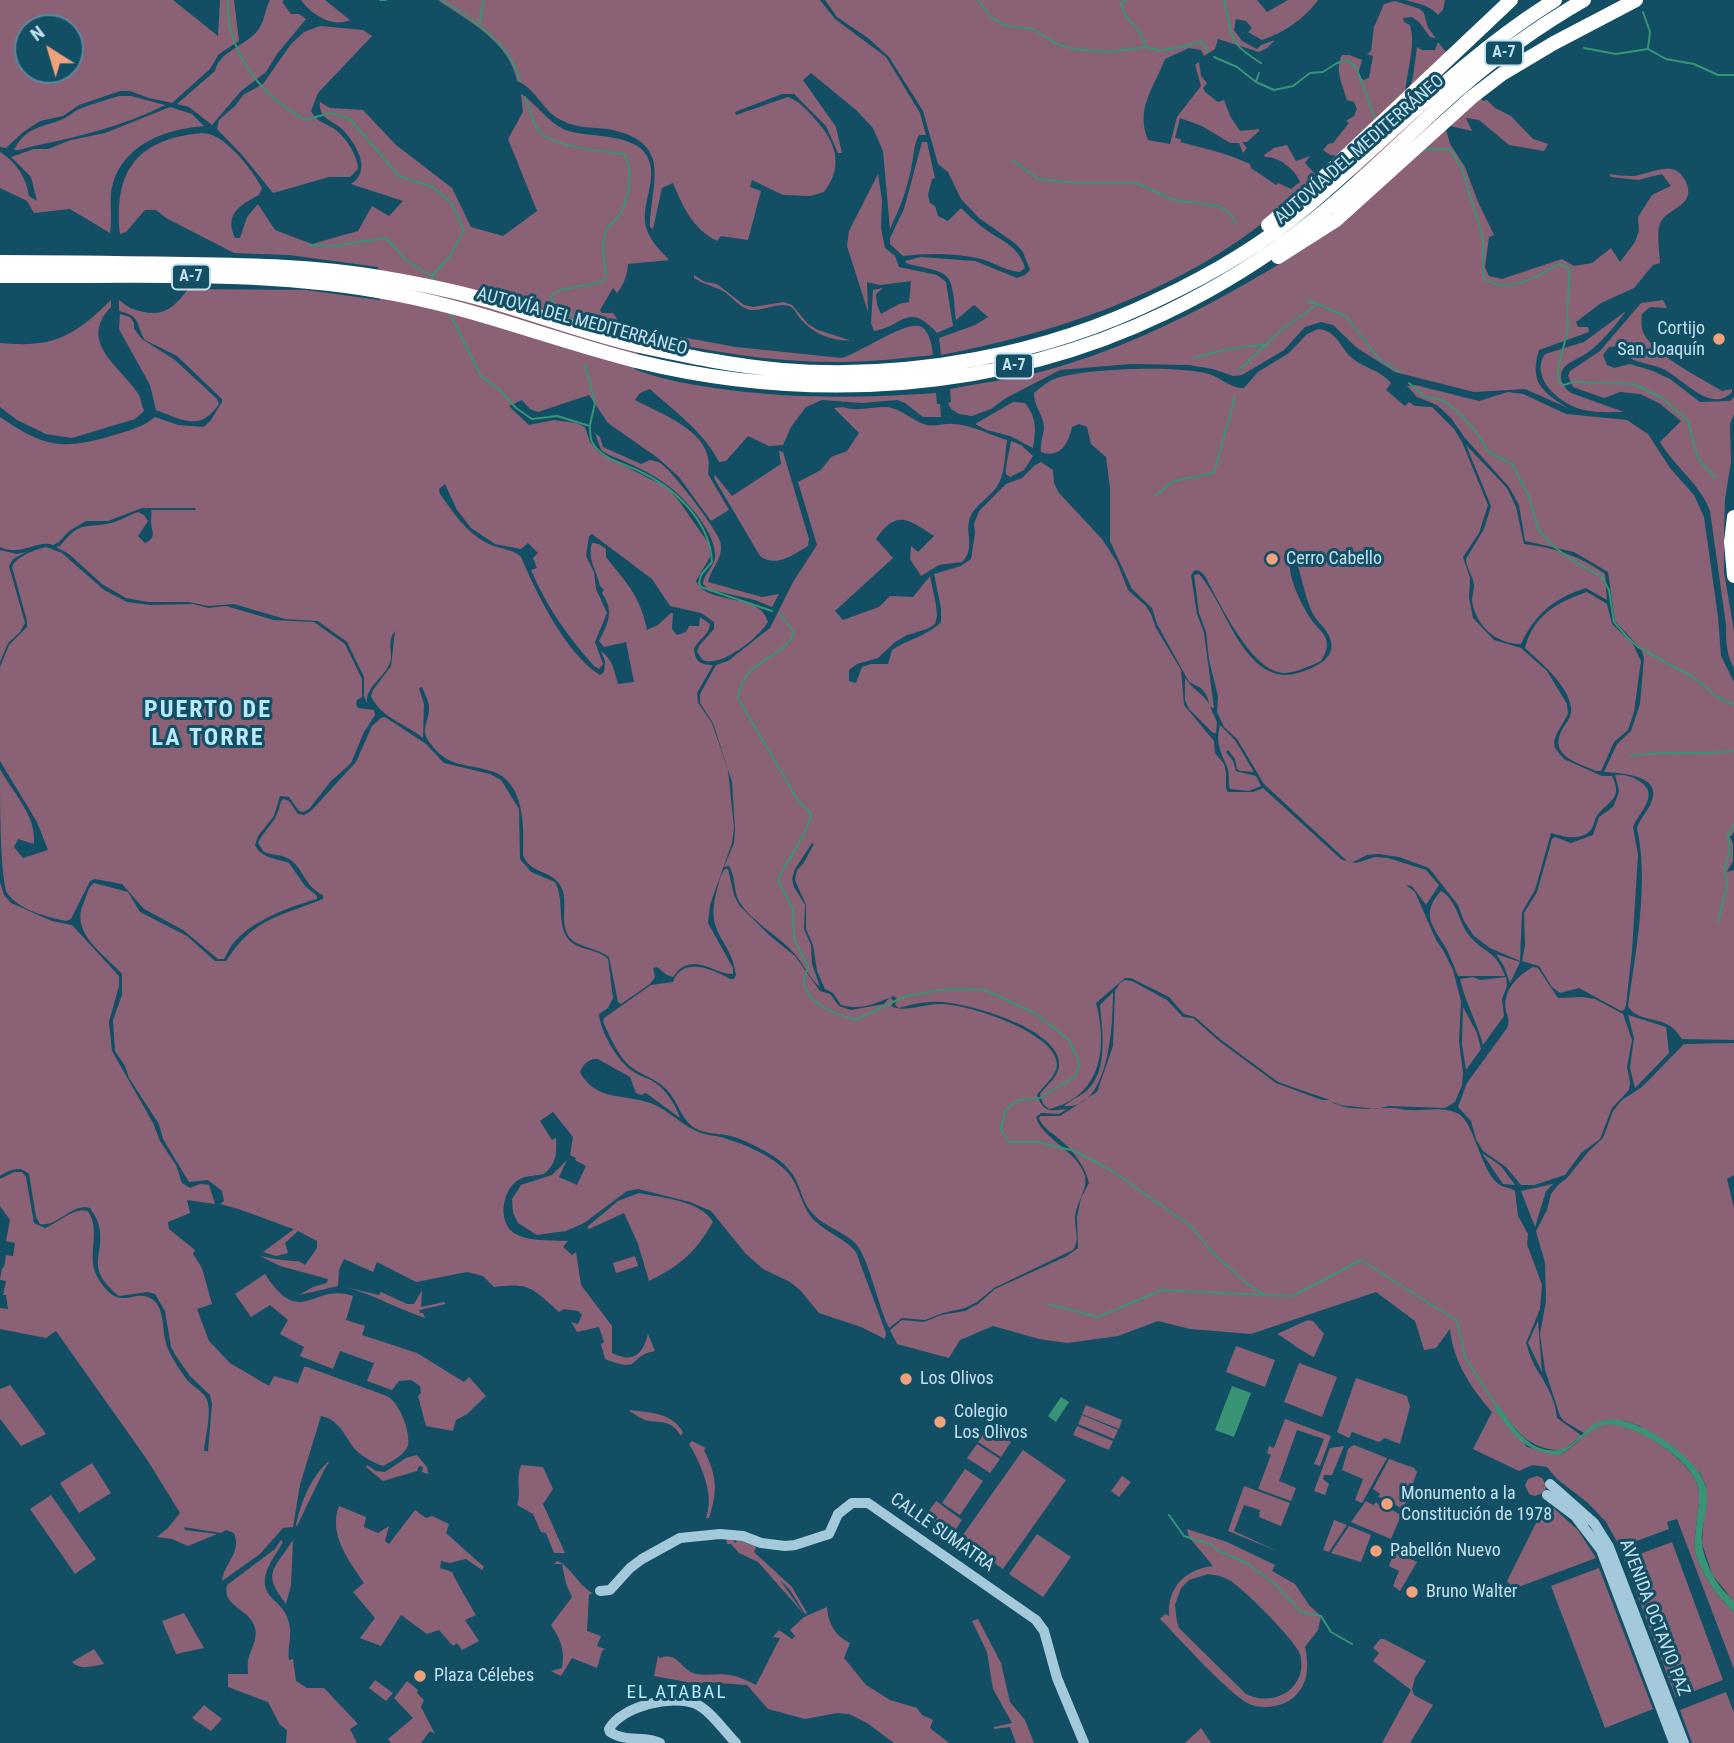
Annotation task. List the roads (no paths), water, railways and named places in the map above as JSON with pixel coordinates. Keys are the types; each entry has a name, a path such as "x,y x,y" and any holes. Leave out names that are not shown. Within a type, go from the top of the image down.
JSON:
{"highway":[{"path":"1346,184 1422,85 1511,0"},
{"name":"AUTOVÍA DEL MEDITERRÁNEO","path":"0,262 258,264 326,269 380,284 484,299 637,353 729,380 836,386 895,384 956,377 1030,363 1118,333 1186,302 1247,267 1288,240 1490,45 1555,0"},
{"name":"AUTOVÍA DEL MEDITERRÁNEO","path":"1425,110 1510,48 1584,0"},
{"path":"1346,184 1450,117 1502,74 1636,0"},
{"name":"AUTOVÍA DEL MEDITERRÁNEO","path":"637,353 780,370 837,372 953,362 1023,348 1066,336 1137,309 1200,279 1346,184"},
{"name":"AUTOVÍA DEL MEDITERRÁNEO","path":"0,276 257,278 328,284 380,284"},
{"path":"1734,517 1731,542 1734,576"}],"street":[{"name":"AVENIDA OCTAVIO PAZ","path":"1674,1743 1601,1550 1575,1516 1549,1489 1588,1517 1609,1546 1684,1743"},
{"name":"CALLE SUMATRA","path":"600,1591 610,1590 642,1559 680,1538 720,1534 743,1536 761,1543 795,1545 829,1534 838,1514 852,1503 868,1503 1037,1620 1044,1631 1057,1678 1084,1743"},
{"path":"660,1743 651,1739 620,1738 609,1729 616,1721 643,1706 668,1700 684,1701 703,1709 736,1743"}],"waterway":[{"path":"227,0 230,28 241,57 258,82 279,103 305,120 330,113 349,118 399,176 433,187 451,203 464,230 450,256 432,276 434,281"},
{"path":"380,0 386,0"},
{"path":"442,0 477,24 499,44 508,55 520,81"},
{"path":"480,23 483,0"},
{"path":"978,0 990,16 1003,25 1033,29 1055,43 1073,49 1108,52 1146,47 1161,51 1202,42 1208,51"},
{"path":"1126,0 1121,4 1146,47"},
{"path":"1224,0 1236,43 1261,63"},
{"path":"1643,12 1650,32 1648,48"},
{"path":"1584,48 1616,54 1648,49 1666,59 1694,64 1718,75 1734,75"},
{"path":"1214,57 1237,67 1256,82 1274,90 1293,86 1310,73 1323,72 1348,60 1357,69 1375,119"},
{"path":"1256,82 1259,73"},
{"path":"525,97 535,125 546,137 579,148 624,154 629,168 625,203 622,211 607,228 604,238 606,277 602,282 560,290 551,296 557,308 572,316"},
{"path":"1424,149 1450,149 1462,169 1483,239 1483,278 1501,285 1511,284 1532,279 1559,264 1570,269 1568,329 1558,369 1559,382 1564,385 1573,382 1634,384 1662,398 1688,421 1698,459 1715,478"},
{"path":"1013,160 1038,179 1075,183 1136,183 1174,200 1219,206 1229,213 1237,224"},
{"path":"309,245 332,246 386,238 405,259 431,276"},
{"path":"1307,300 1346,316 1379,359 1400,372"},
{"path":"1239,370 1279,332 1316,305"},
{"path":"449,312 481,376 500,390 516,408 532,419 557,416 590,426 591,440 600,452 664,485 687,506 697,519 710,547 712,562 701,575 701,587 772,611"},
{"path":"1194,358 1227,349 1269,344"},
{"path":"585,365 595,403 590,425"},
{"path":"1409,383 1424,396 1442,400 1456,410 1474,429 1489,452 1512,464 1529,496 1538,529 1553,546 1602,577 1609,590 1614,622 1627,637 1638,647 1693,677 1719,698 1734,705"},
{"path":"1155,496 1174,481 1214,473 1235,397"},
{"path":"779,613 794,632 782,648 747,675 738,698 797,799 811,814 805,831 778,880 793,910 794,939 808,967 804,979 805,987 815,1001 855,1020 906,996 948,989 985,990 1035,1013 1069,1040 1079,1062 1076,1076 1040,1098 1019,1100 1005,1110 1001,1129 1009,1142 1037,1142 1075,1151 1112,1171 1191,1226 1211,1251 1246,1283 1265,1295 1293,1296 1361,1260 1457,1321 1465,1357 1497,1407"},
{"path":"1631,756 1734,751"},
{"path":"1718,922 1727,885 1724,870 1730,852 1728,836 1734,824"},
{"path":"1048,1304 1098,1317 1162,1290 1264,1295"},
{"path":"1169,1515 1184,1536 1213,1545 1217,1550 1250,1565 1276,1585 1301,1612 1321,1616 1331,1632 1352,1644"}],"place":[{"name":"Cortijo San Joaquín","path":"1719,339"},
{"name":"Cerro Cabello","path":"1272,559"},
{"name":"Los Olivos","path":"906,1379"},
{"name":"Colegio Los Olivos","path":"940,1422"},
{"name":"Monumento a la Constitución de 1978","path":"1387,1504"},
{"name":"Pabellón Nuevo","path":"1376,1551"},
{"name":"Bruno Walter","path":"1412,1592"},
{"name":"Plaza Célebes","path":"420,1676"}],"district":[{"name":"PUERTO DE LA TORRE","path":"208,725"},
{"name":"EL ATABAL","path":"677,1693"}]}
